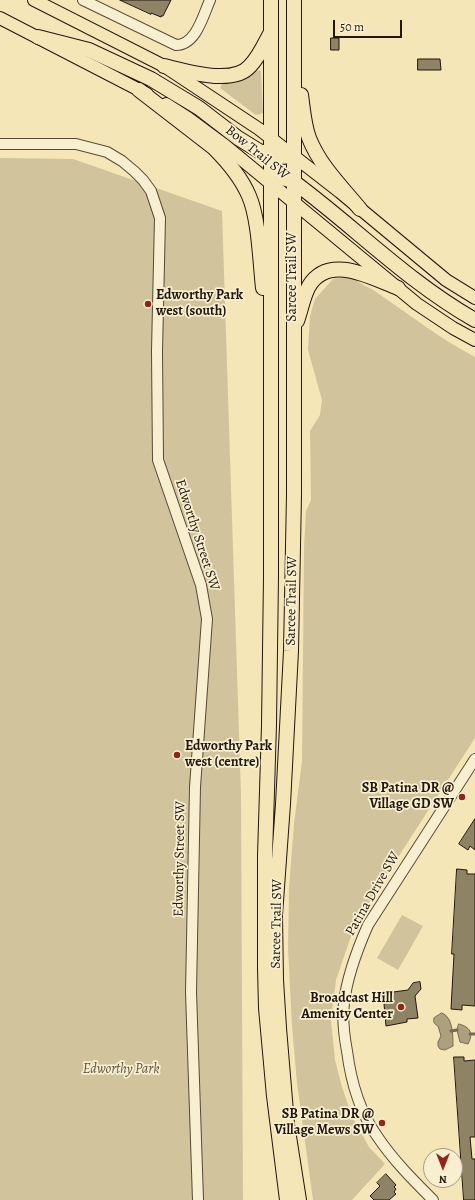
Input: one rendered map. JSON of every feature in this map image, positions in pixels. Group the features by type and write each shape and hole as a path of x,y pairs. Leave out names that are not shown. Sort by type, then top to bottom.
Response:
{"highway":[{"name":"Sarcee Trail SW","path":"271,0 271,591 270,725 265,856 265,968 268,1029 274,1096 287,1200"},
{"name":"Sarcee Trail SW","path":"294,0 294,494 291,651 283,804 275,916 276,980 287,1124 299,1200"},
{"path":"164,66 204,74 224,76 234,75 249,68 271,31"},
{"path":"38,37 89,50 151,79 199,108 238,138 259,151 271,156 294,156"},
{"path":"294,62 298,71 306,128 315,152 360,209"},
{"path":"139,90 219,153 235,171 249,195 255,220 264,292 271,327"},
{"path":"271,183 277,178 284,178 294,182 407,275 449,305 475,320"},
{"path":"293,331 306,293 318,277 325,273 334,270 350,270 359,272 398,288"}],"main road":[{"name":"Bow Trail SW","path":"34,0 164,66 259,129 360,209 446,280 475,298"},
{"name":"Bow Trail SW","path":"0,18 139,90 188,118 223,144 417,304 453,328 475,340"},
{"path":"446,280 475,289"}],"street":[{"path":"83,0 176,45 183,45 194,35 210,0"},
{"name":"Edworthy Street SW","path":"0,144 76,144 107,152 134,170 143,180 151,191 160,218 157,351 158,460 201,585 207,619 195,787 191,984 198,1200"},
{"name":"Patina Drive SW","path":"433,1200 392,1156 376,1136 364,1113 357,1097 348,1068 344,1034 344,1004 354,960 368,925 475,759"}],"green space":[{"path":"256,70 261,71 263,113 256,115 220,88 222,84 232,84 245,79"},
{"name":"Edworthy Park","path":"0,158 73,159 222,211 241,795 243,1200 0,1200"},
{"path":"350,276 438,335 475,357 475,738 373,896 350,939 336,980 331,1020 335,1060 342,1087 352,1116 369,1147 385,1164 352,1200 313,1200 297,1083 288,948 289,888 294,824 302,761 304,548 306,511 311,500 310,431 320,415 322,400 308,350 310,316 315,299 333,279"},
{"path":"402,915 423,926 398,970 377,958"}],"shaded area":[{"path":"442,1013 446,1015 450,1022 453,1037 453,1046 445,1050 440,1049 438,1046 441,1036 438,1026 434,1021 434,1018"},
{"path":"459,1024 466,1027 470,1031 471,1037 468,1044 460,1042 457,1030"}],"building":[{"path":"120,0 171,0 163,16 161,17"},
{"path":"331,38 339,38 339,50 331,50"},
{"path":"418,59 440,59 441,70 418,70"},
{"path":"475,819 475,850 470,846 468,850 459,844"},
{"path":"457,869 467,870 467,874 475,874 475,1006 462,1005 462,1010 451,1009 454,954 452,954"},
{"name":"Broadcast Hill Amenity Center","path":"420,982 421,989 415,996 418,1018 407,1019 407,1022 386,1026 384,1004 387,1003 386,993 408,990 413,983"},
{"path":"454,1057 464,1057 464,1061 475,1060 475,1137 470,1137 472,1159 475,1159 475,1200 464,1200 463,1148 460,1148"},
{"path":"386,1174 396,1185 394,1187 396,1189 394,1192 396,1194 389,1200 374,1200 370,1196 380,1186 377,1183"}],"waterway":[{"path":"451,1031 457,1030"},
{"path":"470,1034 475,1034"}],"place":[{"name":"Edworthy Park west (south)","path":"148,304"},
{"name":"Edworthy Park west (centre)","path":"177,755"},
{"name":"SB Patina DR @ Village GD SW","path":"462,797"},
{"name":"Broadcast Hill Amenity Center","path":"401,1007"},
{"name":"SB Patina DR @ Village Mews SW","path":"382,1123"}]}
